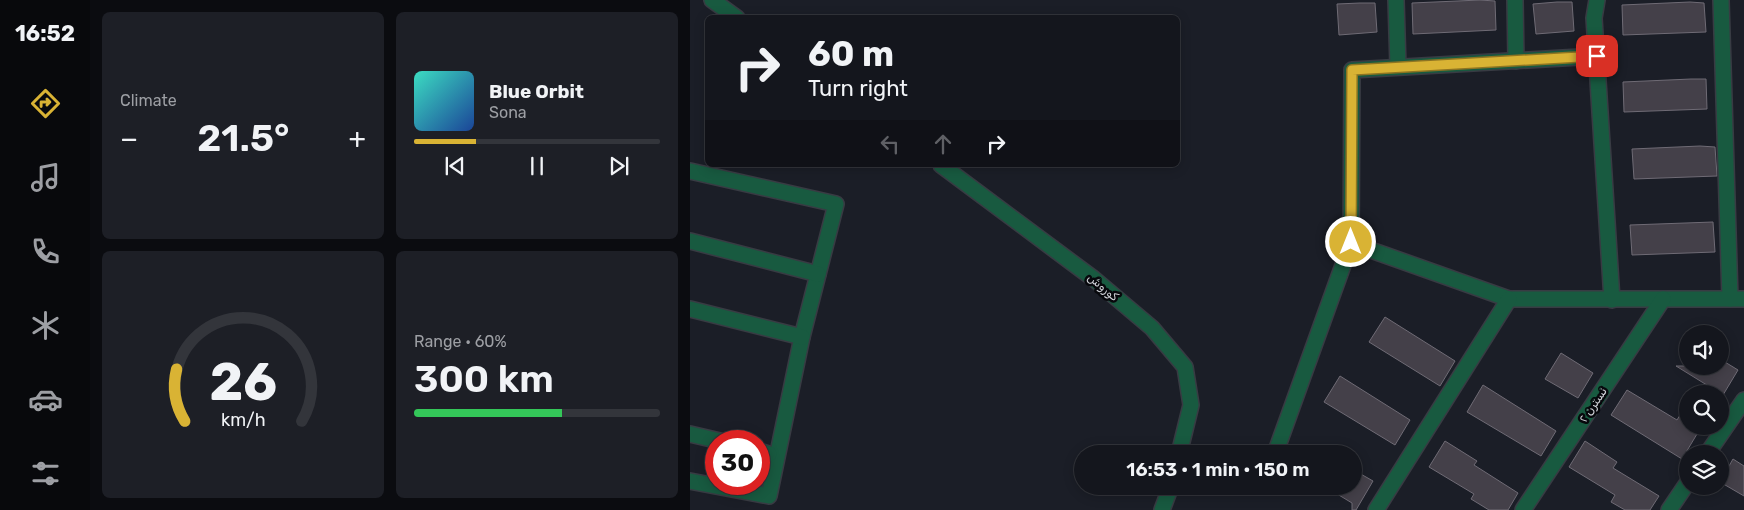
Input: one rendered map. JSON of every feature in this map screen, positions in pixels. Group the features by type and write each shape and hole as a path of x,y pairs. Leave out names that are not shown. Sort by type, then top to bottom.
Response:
{"street":[{"path":"712,0 733,15"},
{"path":"1396,0 1398,67"},
{"path":"1515,0 1516,61"},
{"path":"1597,0 1594,18 1612,300"},
{"path":"1351,242 1509,299 1737,299 1721,0"},
{"path":"1278,445 1351,242 1352,70 1597,56"},
{"name":"کوروش","path":"944,167 1094,279 1152,328 1185,367 1191,405 1181,445"},
{"path":"690,171 836,204 802,337 769,496 690,480"},
{"path":"690,241 818,274"},
{"path":"1376,510 1509,299"},
{"name":"نسترن ۲","path":"1523,510 1663,300"},
{"path":"690,310 802,337"},
{"path":"1713,445 1744,400"},
{"path":"690,434 705,438"},
{"path":"1162,510 1168,495"},
{"path":"1669,510 1679,495"}],"building":[{"path":"1495,1 1496,30 1413,34 1412,3"},
{"path":"1572,2 1574,31 1536,34 1533,4"},
{"path":"1375,3 1377,32 1339,35 1337,4"},
{"path":"1704,3 1706,32 1623,35 1622,5"},
{"path":"1706,79 1707,109 1624,112 1623,82"},
{"path":"1715,147 1717,176 1634,179 1632,149"},
{"path":"1713,222 1715,252 1632,255 1630,225"},
{"path":"1385,317 1455,361 1440,386 1369,342"},
{"path":"1561,353 1593,373 1578,398 1545,379"},
{"path":"1729,364 1738,370 1729,385 1707,385 1691,375 1729,375"},
{"path":"1340,376 1410,420 1395,445 1324,402"},
{"path":"1483,385 1556,431 1541,456 1467,412"},
{"path":"1627,390 1677,420 1679,417 1679,435 1696,435 1690,445 1679,445 1679,457 1611,415"},
{"path":"1445,441 1477,461 1474,465 1518,493 1508,510 1489,510 1471,499 1474,494 1429,467"},
{"path":"1585,441 1617,462 1613,468 1659,496 1650,510 1625,510 1611,502 1615,495 1569,467"},
{"path":"1733,459 1744,466 1744,496 1729,487 1729,466"},
{"path":"1362,475 1373,481 1356,510 1352,510 1352,503 1339,495 1362,495"}],"route":[{"path":"1351,242 1352,70 1597,56"}]}
